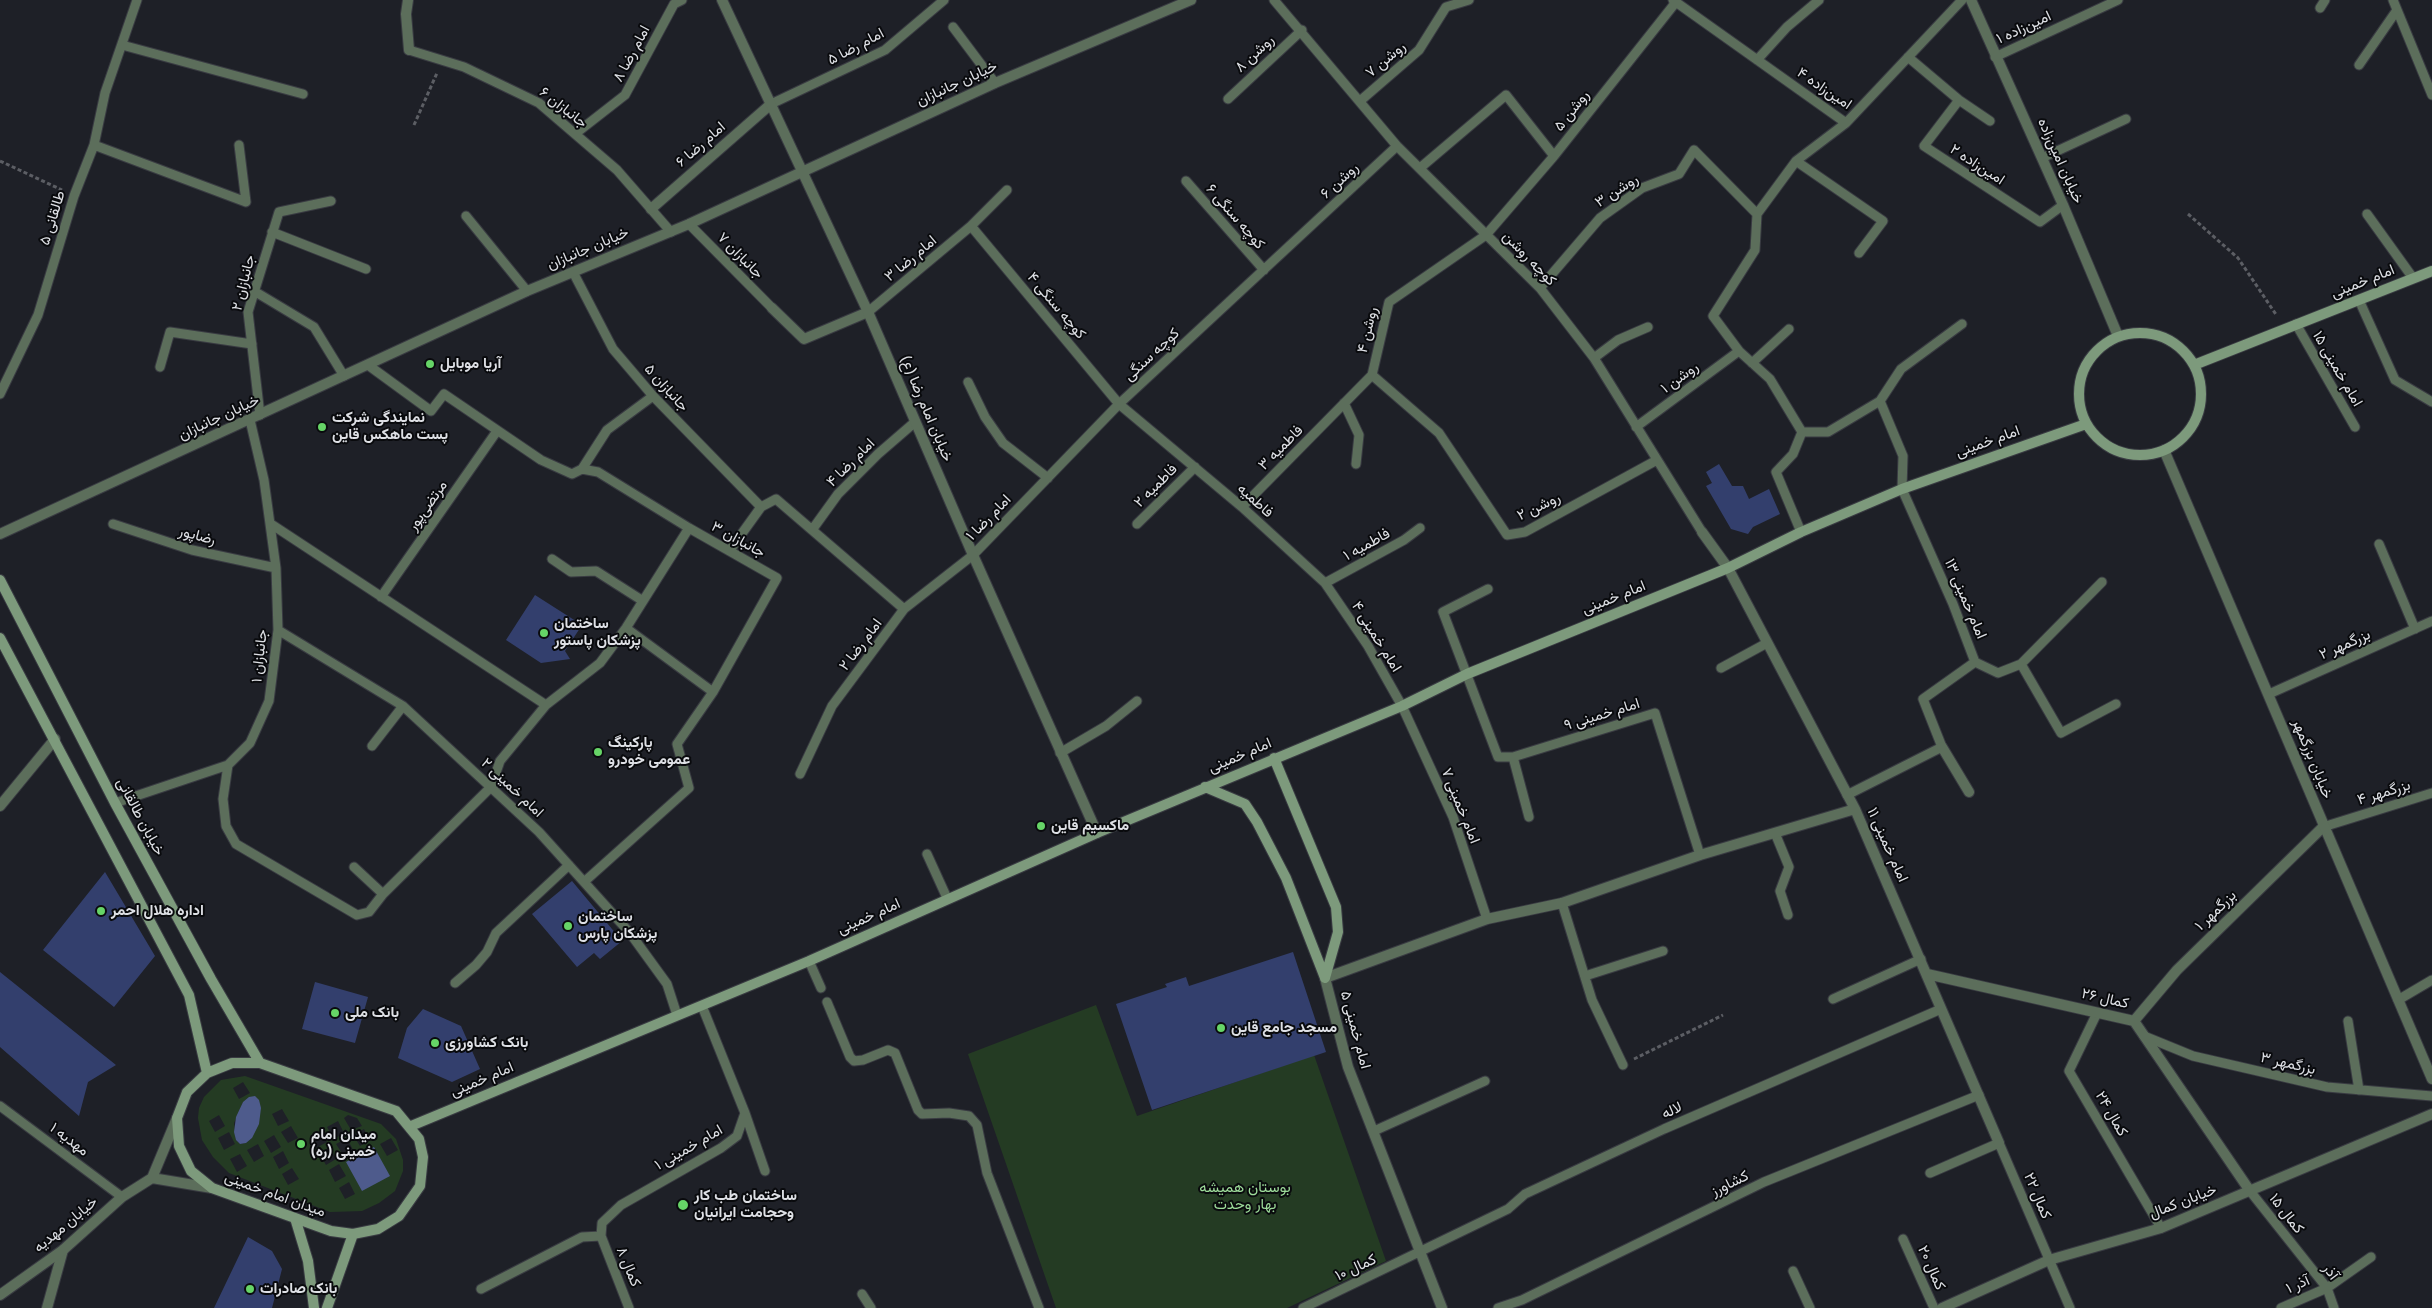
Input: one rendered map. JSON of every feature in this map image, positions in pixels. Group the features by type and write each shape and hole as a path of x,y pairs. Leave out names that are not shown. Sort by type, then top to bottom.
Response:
{"main road":[{"name":"امام خمینی","path":"2194,365 2432,271"},
{"path":"2136,333 2153,334 2170,340 2184,351 2194,365 2199,378 2200,407 2195,421 2187,433 2164,450 2136,455 2121,452 2096,438 2086,424 2080,407 2078,390 2082,372 2090,357 2103,345 2118,336 2136,333"},
{"name":"امام خمینی","path":"411,1126 809,961 947,898 1097,833 1402,706 1467,674 1728,568 1801,532 1902,489 2086,424"},
{"name":"خیابان طالقانی","path":"0,580 115,803 211,979 260,1063"},
{"path":"0,638 55,739 188,995 207,1073"},
{"name":"امام خمینی ۵","path":"1274,758 1336,906 1338,932 1325,978"},
{"path":"1205,787 1245,804 1257,822 1286,878 1325,978"},
{"name":"میدان امام خمینی","path":"232,1063 260,1063 381,1104 396,1111 411,1126 419,1139 423,1156 420,1186 400,1216 378,1229 354,1234 331,1231 212,1188 191,1170 178,1146 177,1118 187,1092 207,1073 232,1063"},
{"path":"295,1218 308,1261 314,1308"},
{"path":"327,1308 354,1234"}],"street":[{"path":"408,0 406,14 409,50"},
{"name":"خیابان امام رضا (ع)","path":"722,0 868,312 1060,753 1097,833"},
{"name":"خیابان جانبازان","path":"0,534 527,291 671,232 995,83 1191,0"},
{"name":"خیابان امین‌زاده","path":"1971,0 2063,205 2118,336"},
{"name":"امام رضا ۶","path":"651,209 771,104"},
{"path":"772,308 804,339 868,312"},
{"name":"خیابان بزرگمهر","path":"2164,450 2432,1079"},
{"name":"امام خمینی ۱۱","path":"1702,532 1728,568 1855,810 2000,1143"},
{"path":"0,806 55,739"},
{"path":"1942,747 1969,792"},
{"path":"1325,978 1487,919 1562,903 1700,855 1855,810"},
{"name":"بزرگمهر ۱","path":"2134,1021 2177,970 2323,827"},
{"name":"کمال ۲۶","path":"1927,974 2134,1021 2250,1191"},
{"name":"امام خمینی ۵","path":"1325,978 1348,1067 1442,1308"},
{"name":"خیابان کمال","path":"1942,1308 2049,1260 2161,1228 2432,1114"},
{"path":"177,1118 152,1178 212,1188"},
{"name":"خیابان مهدیه","path":"0,1296 63,1250 122,1196 152,1178"},
{"path":"47,1308 63,1250"}],"lane":[{"name":"طالقانی ۵","path":"0,394 38,315 74,196 94,145 105,92 137,0"},
{"name":"امام رضا ۸","path":"575,134 626,95 674,4 682,0"},
{"name":"امام رضا ۵","path":"771,104 885,50 944,0"},
{"name":"کوچه روشن","path":"1274,0 1302,30 1397,146 1540,288 1594,358 1702,532"},
{"name":"روشن ۷","path":"1360,101 1419,50 1446,8 1469,0"},
{"path":"1757,60 1787,27 1819,0"},
{"name":"امین‌زاده ۴","path":"1675,1 1846,123 1962,0"},
{"name":"امین‌زاده ۱","path":"1995,57 2118,0"},
{"path":"2393,0 2432,94"},
{"name":"روشن ۵","path":"1486,235 1554,156 1675,1"},
{"path":"2359,64 2397,10"},
{"path":"953,27 995,83"},
{"name":"روشن ۸","path":"1228,99 1302,30"},
{"path":"122,45 303,94"},
{"name":"جانبازان ۶","path":"409,50 464,67 539,104 617,170 671,232"},
{"path":"1908,57 1959,100 1990,121"},
{"path":"1420,168 1506,95 1554,156"},
{"name":"امین‌زاده ۲","path":"1959,100 1924,146 2040,222 2063,205"},
{"path":"2042,158 2126,119"},
{"path":"1802,432 1770,379 1739,351 1713,316 1756,250 1757,214 1796,161 1846,123"},
{"path":"94,145 246,202 239,145"},
{"name":"روشن ۶","path":"1301,236 1397,146"},
{"name":"روشن ۳","path":"1540,288 1600,218 1642,188 1679,174 1694,150 1757,214"},
{"path":"1796,161 1883,221 1859,253"},
{"name":"کوچه سنگی ۶","path":"1186,181 1264,270"},
{"name":"امام رضا ۳","path":"868,312 971,226 1006,190"},
{"name":"جانبازان ۲","path":"260,415 248,312 272,232 279,212 331,201"},
{"path":"2367,214 2413,278"},
{"path":"466,216 527,291"},
{"name":"جانبازان ۷","path":"689,224 772,308"},
{"name":"کوچه سنگی ۴","path":"971,226 1119,404 1164,442"},
{"path":"272,232 366,269"},
{"name":"روشن ۴","path":"1318,429 1372,375 1389,302 1486,235"},
{"name":"کوچه سنگی","path":"1026,500 1119,404 1301,236"},
{"name":"جانبازان ۵","path":"573,272 613,349 653,396 761,507"},
{"path":"254,291 314,327 344,376"},
{"path":"2359,300 2395,380 2432,402"},
{"path":"1802,432 1828,432 1880,401 1901,369 1962,324"},
{"name":"امام خمینی ۱۵","path":"2296,324 2354,427"},
{"path":"1594,358 1618,340 1648,327"},
{"path":"1752,363 1789,328"},
{"path":"160,367 170,332 252,344"},
{"name":"روشن ۱","path":"1636,427 1739,351"},
{"name":"جانبازان ۳","path":"368,365 431,411 444,394 541,460 572,474 582,469 598,472 689,528 777,578 712,692 677,744 689,788 584,882"},
{"name":"روشن ۲","path":"1372,375 1439,433 1507,535 1524,532 1657,460"},
{"path":"968,382 985,417 1003,443 1048,478"},
{"path":"582,469 607,430 653,396"},
{"path":"1880,401 1903,456 1902,489"},
{"path":"1344,403 1359,435 1356,464"},
{"name":"جانبازان ۱","path":"115,803 228,765 250,743 269,700 278,630 276,568 264,480 250,420"},
{"name":"امام رضا ۴","path":"812,530 838,494 878,454 916,422"},
{"name":"فاطمیه ۳","path":"1242,507 1318,429"},
{"name":"مرتضی‌پور","path":"381,597 497,431"},
{"path":"1801,532 1776,472 1792,454 1802,432"},
{"name":"فاطمیه","path":"1164,442 1242,507 1325,583"},
{"name":"فاطمیه ۲","path":"1137,524 1195,467"},
{"name":"امام خمینی ۱۳","path":"1902,489 1953,604 1976,662 1923,699 1942,747"},
{"path":"730,550 761,507 776,499 904,609"},
{"name":"امام رضا ۱","path":"973,555 1026,500"},
{"name":"رضاپور","path":"113,524 192,550 276,568"},
{"path":"271,524 546,705"},
{"path":"228,765 223,799 226,826 236,844 357,915 369,912 383,894 491,787 500,761 546,705 600,663 626,628 689,528"},
{"name":"فاطمیه ۱","path":"1325,583 1404,540 1420,528"},
{"path":"2378,544 2415,629"},
{"name":"امام رضا ۲","path":"800,774 832,706 904,609 973,555"},
{"path":"552,559 571,572 596,571 643,601"},
{"path":"1976,662 1998,673 2021,664 2102,582"},
{"name":"امام خمینی ۴","path":"1325,583 1368,646 1402,706"},
{"path":"1488,589 1443,612 1498,757 1512,757 1529,817"},
{"name":"بزرگمهر ۲","path":"2269,694 2432,621"},
{"path":"626,628 712,692"},
{"name":"امام خمینی ۲","path":"278,630 403,706 539,832 630,933 667,984 677,1015"},
{"path":"1722,668 1767,643"},
{"path":"2021,664 2061,733 2116,704"},
{"path":"1060,753 1106,726 1137,701"},
{"path":"372,746 403,706"},
{"name":"امام خمینی ۷","path":"1402,706 1453,817 1487,919"},
{"name":"امام خمینی ۹","path":"1512,757 1655,713 1700,855"},
{"path":"1847,795 1942,747"},
{"name":"بزرگمهر ۴","path":"2323,827 2428,794"},
{"path":"1775,833 1789,866 1780,891 1788,915"},
{"path":"927,854 947,898"},
{"path":"455,983 476,965 487,952 496,933 569,865"},
{"path":"354,867 383,894"},
{"path":"1562,903 1592,1000 1623,1065"},
{"path":"1585,976 1663,951"},
{"path":"1833,999 1921,959"},
{"path":"809,961 821,988"},
{"path":"2398,1000 2432,980"},
{"path":"827,1002 850,1058 863,1060 888,1050 896,1053 918,1110 922,1114 949,1113 968,1116 977,1126 987,1173 1039,1308"},
{"path":"702,1006 765,1170"},
{"name":"لاله","path":"1421,1252 1508,1209 1525,1194 1655,1133 1941,1009"},
{"name":"کمال ۲۴","path":"2097,1013 2069,1071 2161,1228"},
{"path":"2348,1021 2359,1090"},
{"name":"بزرگمهر ۳","path":"2144,1036 2193,1056 2326,1087 2432,1096"},
{"path":"1374,1131 1486,1081"},
{"name":"کشاورز","path":"1498,1308 1524,1304 1764,1182 1979,1095"},
{"name":"مهدیه ۱","path":"0,1106 122,1196"},
{"name":"امام خمینی ۱","path":"601,1236 602,1223 621,1205 737,1136 744,1113"},
{"path":"1930,1173 2000,1143"},
{"name":"کمال ۲۲","path":"2000,1143 2070,1308"},
{"name":"کمال ۱۵","path":"2250,1191 2300,1254"},
{"path":"481,1289 582,1238 601,1236"},
{"name":"کمال ۸","path":"601,1236 629,1308"},
{"name":"کمال ۲۰","path":"1903,1239 1934,1308"},
{"name":"کمال ۱۰","path":"1303,1308 1421,1252"},
{"name":"آذر","path":"2300,1254 2326,1288 2334,1308"},
{"name":"آذر ۱","path":"2281,1308 2326,1288 2370,1257"},
{"path":"1793,1271 1810,1308"},
{"path":"862,1294 871,1308"}],"path":[{"path":"414,125 442,60"},
{"path":"0,161 74,196"},
{"path":"2188,214 2238,258 2285,329"},
{"path":"1623,1065 1723,1015"}],"green space":[{"name":"بوستان همیشه بهار وحدت","path":"1096,1005 1137,1116 1314,1055 1386,1261 1287,1308 1056,1308 968,1054"},
{"name":"میدان امام خمینی (ره)","path":"245,1076 381,1124 396,1139 403,1160 403,1171 395,1191 379,1203 362,1211 330,1212 229,1173 213,1157 202,1140 198,1118 199,1108 204,1097 221,1080","holes":["243,1082 250,1093 239,1099 233,1088","243,1102 252,1138 246,1143 240,1144 236,1140 234,1123","282,1109 289,1121 278,1126 272,1114","219,1115 225,1126 215,1132 209,1121","348,1115 357,1118 362,1126 351,1130 344,1118","338,1121 344,1133 334,1139 327,1127","291,1126 298,1138 288,1143 281,1132","364,1129 370,1140 360,1146 353,1135","321,1131 327,1142 316,1148 310,1137","229,1132 235,1144 224,1150 218,1138","274,1135 281,1147 271,1153 264,1141","347,1138 353,1150 343,1155 336,1144","391,1138 398,1150 387,1156 380,1144","258,1144 264,1156 254,1162 247,1150","330,1147 336,1159 326,1165 319,1153","283,1151 289,1163 279,1169 273,1157","240,1154 247,1166 237,1172 230,1159","339,1164 346,1176 335,1182 329,1170","292,1168 299,1179 288,1185 282,1174","349,1182 355,1194 345,1199 339,1188"]}],"water":[{"path":"255,1096 259,1100 261,1108 259,1124 252,1138 246,1143 240,1144 236,1140 234,1132 236,1117 243,1102 249,1097"},
{"path":"374,1147 390,1176 362,1191 346,1162"}],"building":[{"path":"1719,464 1732,486 1743,486 1749,499 1769,489 1780,514 1753,527 1748,534 1731,529 1706,486 1712,483 1706,472"},
{"name":"ساختمان پزشکان پاستور","path":"535,595 582,625 565,651 570,659 541,663 506,640"},
{"name":"اداره هلال احمر","path":"105,872 155,956 114,1007 43,950"},
{"name":"ساختمان پزشکان پارس","path":"572,881 622,941 600,959 594,953 577,967 532,914"},
{"name":"مسجد جامع قاین","path":"1293,952 1326,1052 1152,1110 1116,1004 1167,987 1165,984 1186,977 1189,986"},
{"path":"0,972 116,1065 88,1082 79,1116 0,1047"},
{"name":"بانک ملی","path":"315,982 368,997 355,1043 302,1029"},
{"name":"بانک کشاورزی","path":"423,1009 461,1026 480,1069 452,1082 398,1058 407,1028"},
{"name":"بانک صادرات","path":"248,1237 272,1251 282,1269 272,1308 214,1308"}],"place":[{"name":"آریا موبایل","path":"430,364"},
{"name":"نمایندگی شرکت پست ماهکس قاین","path":"322,427"},
{"name":"ساختمان پزشکان پاستور","path":"544,633"},
{"name":"پارکینگ عمومی خودرو","path":"598,752"},
{"name":"ماکسیم قاین","path":"1041,826"},
{"name":"اداره هلال احمر","path":"101,911"},
{"name":"ساختمان پزشکان پارس","path":"568,926"},
{"name":"بانک ملی","path":"335,1013"},
{"name":"مسجد جامع قاین","path":"1221,1028"},
{"name":"بانک کشاورزی","path":"435,1043"},
{"name":"میدان امام خمینی (ره)","path":"301,1144"},
{"name":"ساختمان طب کار و‌حجامت ایرانیان","path":"683,1205"},
{"name":"بانک صادرات","path":"250,1289"}]}
